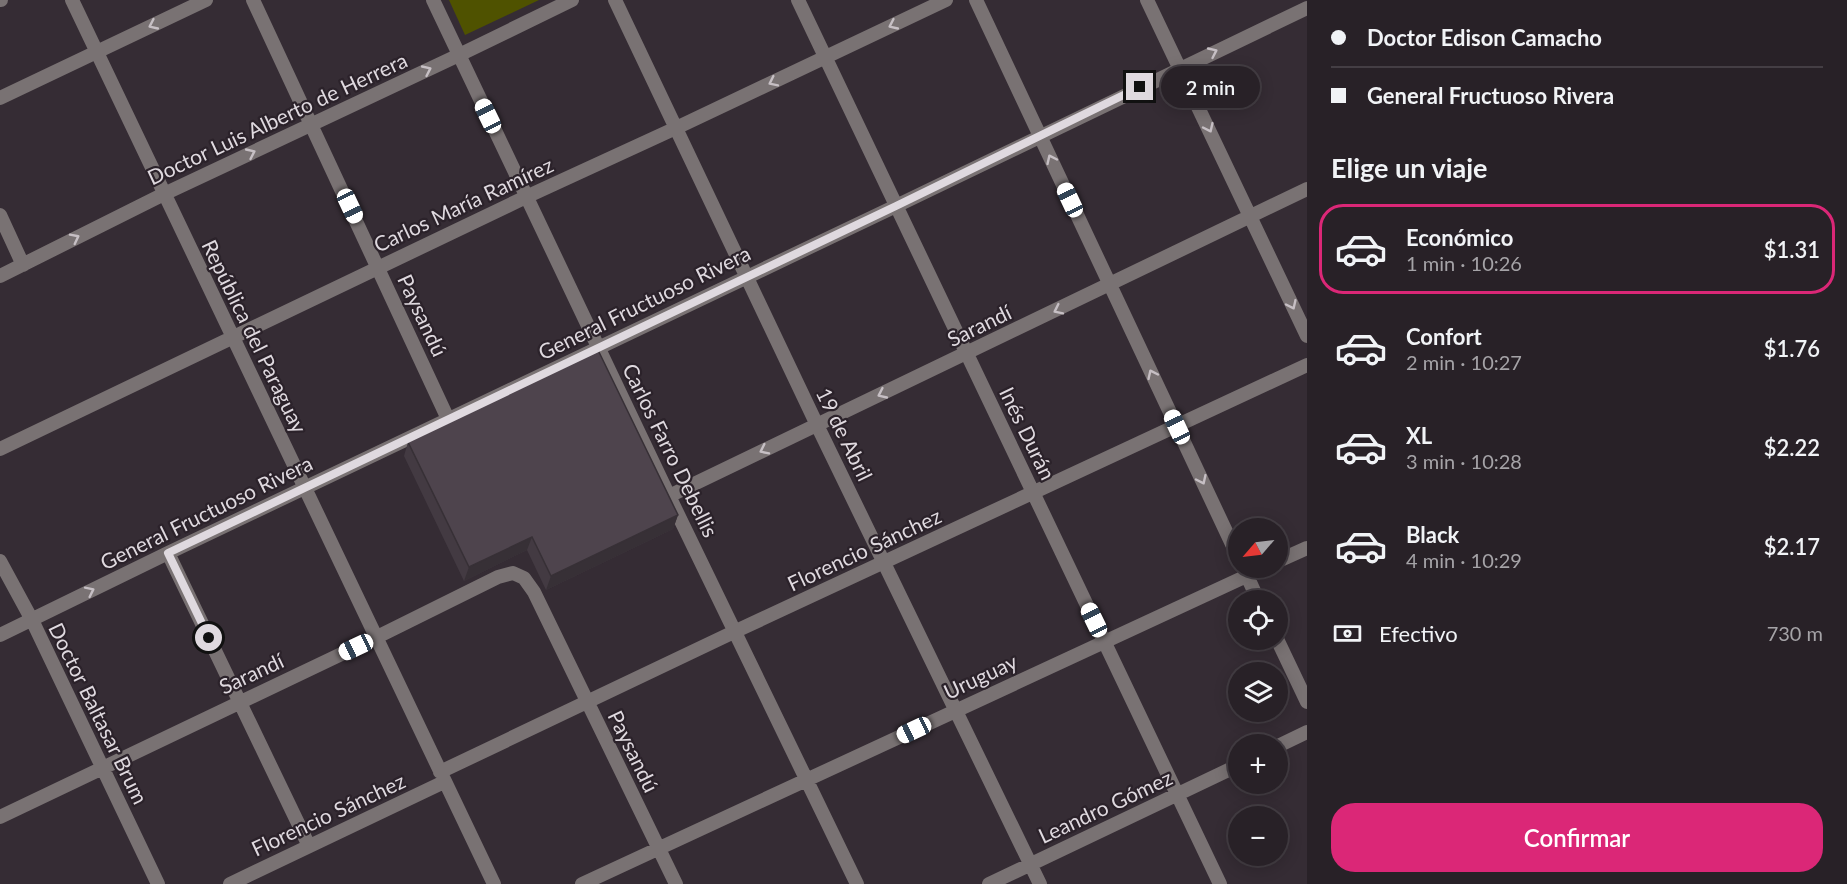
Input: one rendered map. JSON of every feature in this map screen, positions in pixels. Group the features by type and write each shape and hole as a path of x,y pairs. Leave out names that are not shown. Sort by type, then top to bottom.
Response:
{"street":[{"name":"República del Paraguay","path":"72,0 494,884"},
{"path":"0,98 206,0"},
{"name":"Paysandú","path":"253,0 448,419"},
{"name":"Carlos Farro Debellis","path":"433,0 857,884"},
{"name":"Doctor Luis Alberto de Herrera","path":"0,276 164,194 459,56 572,0"},
{"name":"19 de Abril","path":"615,0 817,425 1040,884"},
{"name":"Inés Durán","path":"798,0 1220,884"},
{"name":"Carlos María Ramírez","path":"0,449 526,196 676,128 946,0"},
{"path":"976,0 1228,536"},
{"path":"1147,0 1307,336"},
{"name":"General Fructuoso Rivera","path":"0,635 1307,8"},
{"name":"Sarandí","path":"669,496 1307,189"},
{"path":"0,215 23,265"},
{"name":"Florencio Sánchez","path":"230,884 309,846 587,702 1307,365"},
{"path":"1288,557 1307,548"},
{"path":"168,553 309,846"},
{"name":"Doctor Baltasar Brum","path":"0,561 32,620 158,884"},
{"name":"Sarandí","path":"0,817 498,577 508,573 520,575"},
{"name":"Paysandú","path":"520,575 534,592 676,884"},
{"name":"Uruguay","path":"582,884 1104,641 1233,578"},
{"path":"1282,650 1307,702"},
{"path":"1288,741 1307,732"},
{"name":"Leandro Gómez","path":"989,884 1228,770"}],"shaded area":[{"path":"449,0 539,0 465,35"}],"building":[{"path":"598,350 678,515 551,576 532,537 469,567 408,442"}],"route":[{"path":"209,638 168,553 896,206 1140,87"}]}
